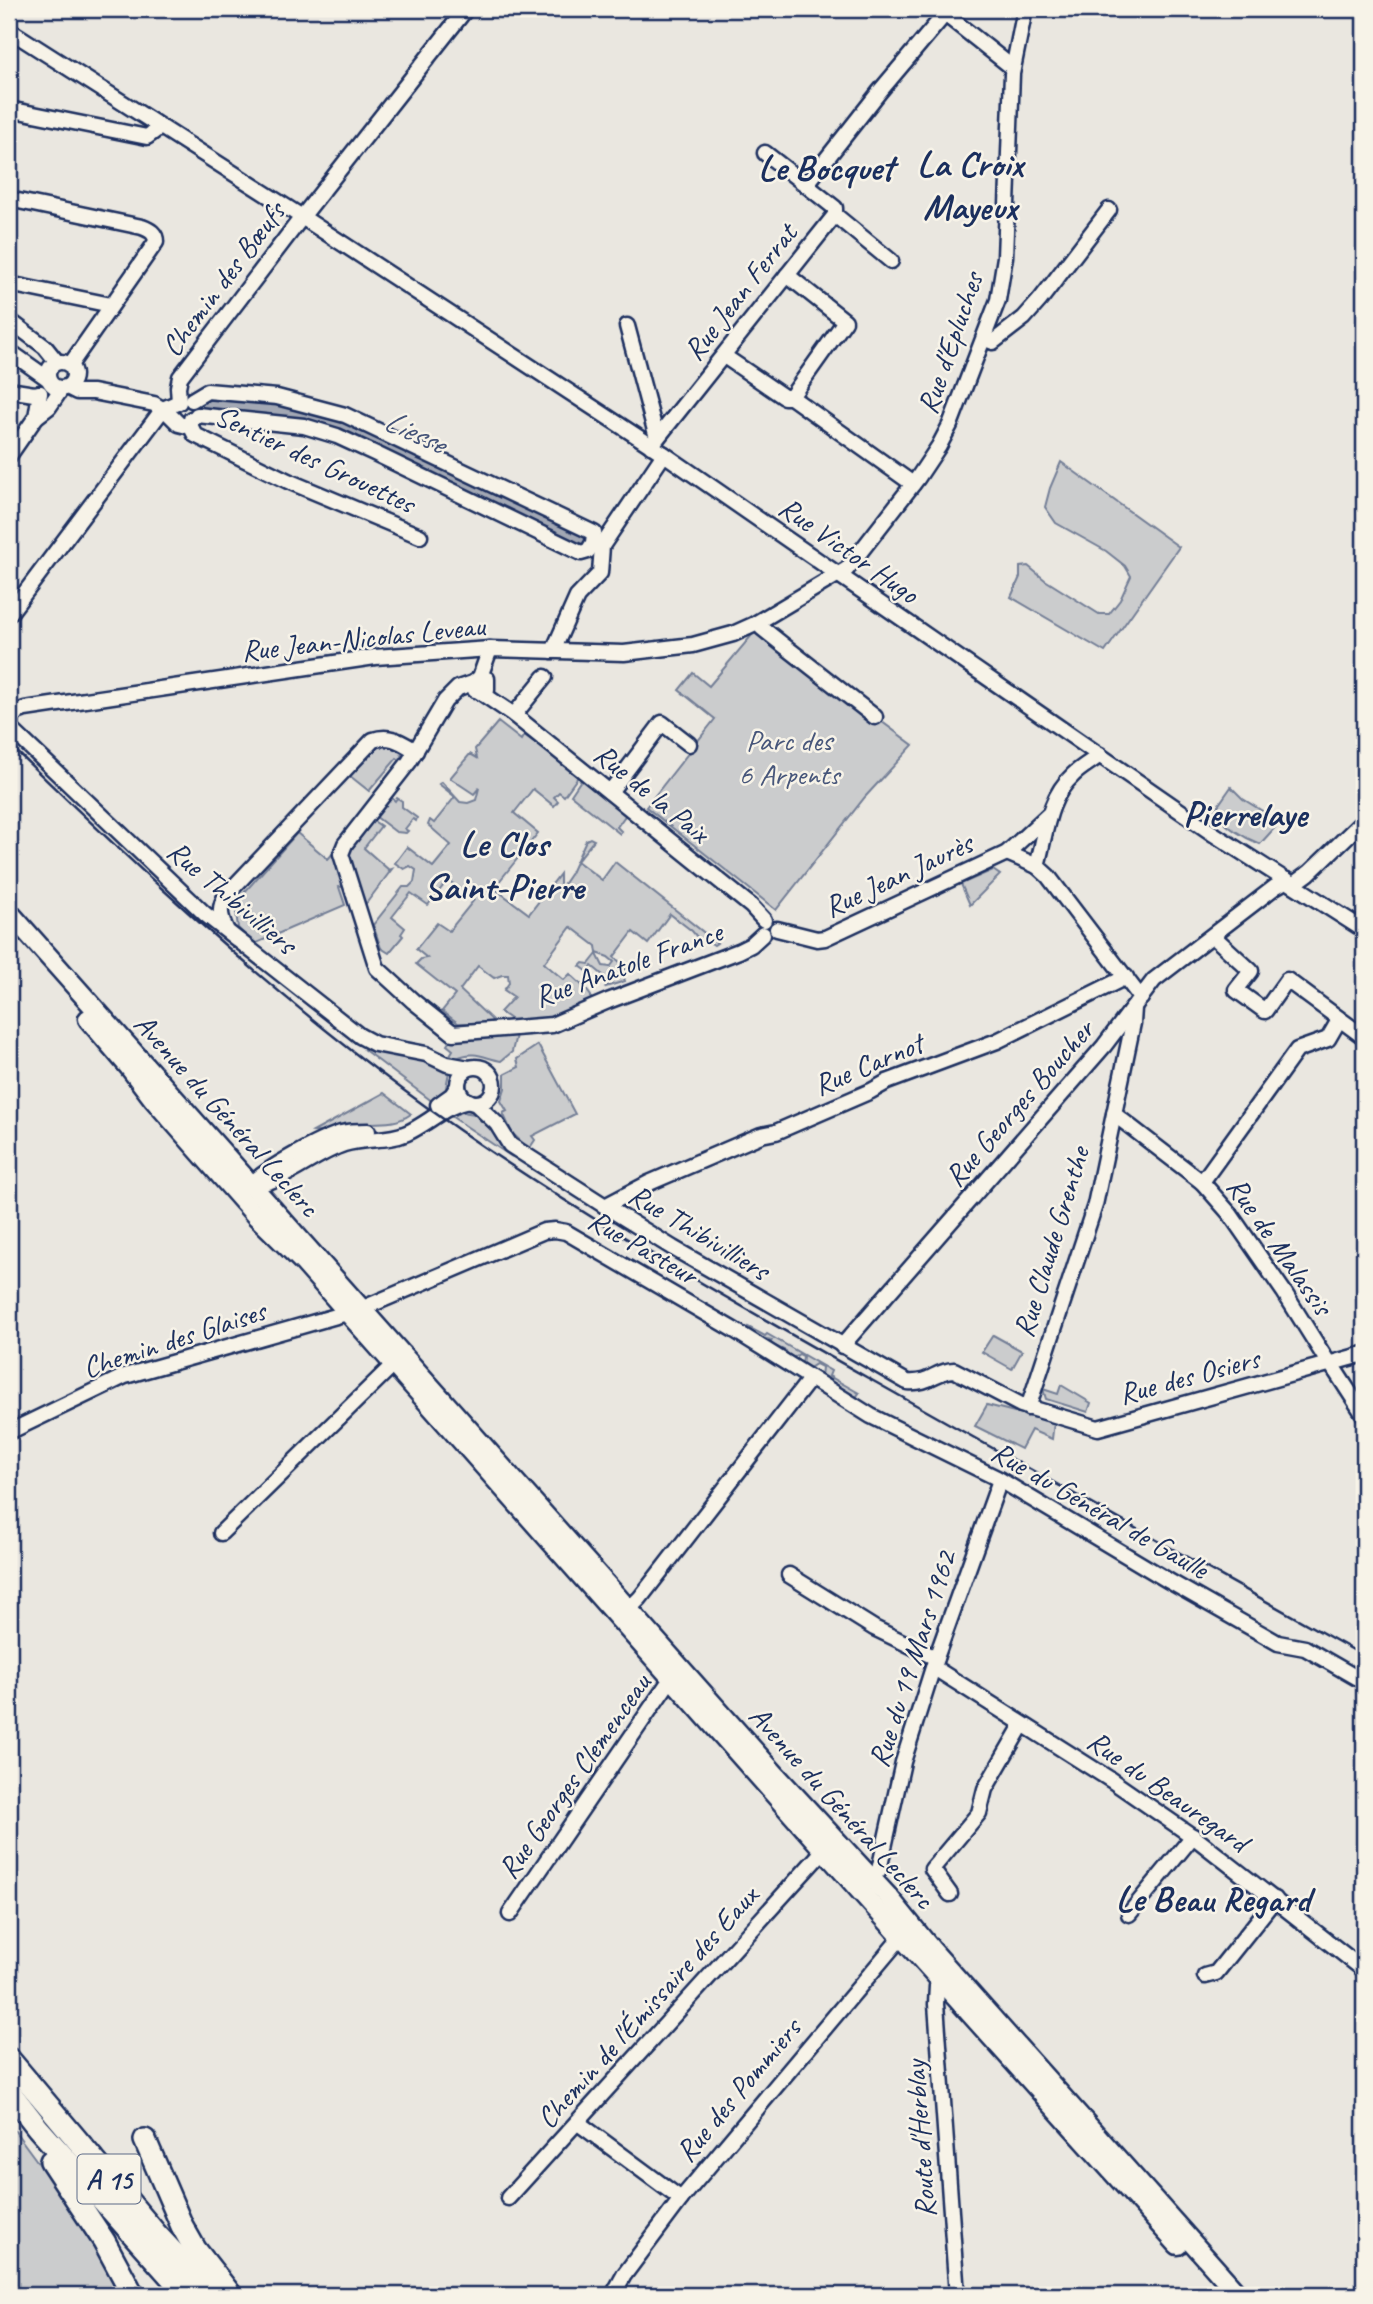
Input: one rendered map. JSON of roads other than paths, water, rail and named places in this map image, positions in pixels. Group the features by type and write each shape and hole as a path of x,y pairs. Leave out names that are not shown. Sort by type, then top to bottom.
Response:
{"highway":[{"name":"A 15","path":"9,2059 157,2235 213,2295"},
{"name":"A 15","path":"9,2091 38,2128 187,2295"},
{"path":"38,2128 37,2142 97,2230 132,2295"},
{"path":"145,2140 182,2226 195,2249 232,2295"}],"main road":[{"name":"Avenue du Général Leclerc","path":"9,912 147,1091 251,1185 354,1311"},
{"name":"Avenue du Général Leclerc","path":"9,930 82,1004 192,1131 250,1209 402,1362 947,1977 1223,2295"},
{"path":"250,1209 251,1185"},
{"name":"Avenue du Général Leclerc","path":"678,1675 824,1850 871,1891"},
{"name":"Avenue du Général Leclerc","path":"947,1977 1239,2295"}],"street":[{"name":"Chemin des Bœufs","path":"9,614 163,409 186,401 178,387 180,377 466,9"},
{"name":"Rue d'Epluches","path":"838,575 847,569 939,446 985,339 998,300 1005,257 1013,68 1024,9"},
{"name":"Rue Jean Ferrat","path":"554,651 577,597 600,573 601,546 657,446 835,215 835,208 806,185 880,91 945,15 1013,68"},
{"name":"Rue Victor Hugo","path":"9,30 657,446 838,575 1100,755 1252,859 1364,930"},
{"path":"9,109 147,136 159,128"},
{"path":"765,153 806,185"},
{"path":"9,199 142,227 153,233 156,243 67,366"},
{"path":"985,339 993,342 1024,318 1110,210"},
{"path":"835,215 891,261"},
{"path":"788,275 845,321 791,397"},
{"path":"9,284 111,305"},
{"path":"9,320 45,347 93,392"},
{"path":"627,326 657,446"},
{"path":"9,351 53,386"},
{"path":"724,356 784,397 791,397 913,484"},
{"path":"37,417 49,407 53,386 50,367 67,366"},
{"path":"9,456 37,417 53,386 74,378 67,366"},
{"name":"Sentier des Grouettes","path":"9,390 34,394 53,386 154,404 179,424 194,421 195,435 288,481 420,536"},
{"path":"207,391 277,397 345,415 594,533 593,542 588,551 581,552 320,430 304,426 194,421 186,401 207,391"},
{"path":"132,400 142,414 145,432"},
{"name":"Rue Jean-Nicolas Leveau","path":"9,721 17,712 25,709 375,657 554,651 624,653 693,645 733,634 759,622 838,575"},
{"path":"759,622 762,628 875,717"},
{"path":"481,684 482,667 489,655"},
{"path":"510,713 545,677"},
{"name":"Rue de la Paix","path":"481,684 510,713 751,906 768,927"},
{"name":"Rue Anatole France","path":"481,684 462,686 450,695 434,717 416,751 345,844 341,854 377,968 413,1001 453,1033 552,1025 619,996 739,951 751,945 768,927"},
{"path":"610,792 662,723 689,744"},
{"name":"Rue Thibivilliers","path":"9,727 205,914 223,922 360,1036 375,1044 426,1054 447,1064 469,1068"},
{"path":"223,922 221,902 226,894 373,740 383,737 394,739 416,751"},
{"path":"1100,755 1073,775 1060,790 1048,815 1037,866 1126,977 1137,1003"},
{"path":"1007,853 1048,815"},
{"name":"Rue Georges Boucher","path":"842,1346 1104,1046 1154,980 1248,908 1309,873 1364,820"},
{"name":"Rue Jean Jaurès","path":"768,927 817,939 825,938 1007,853 1037,866"},
{"name":"Rue Georges Boucher","path":"1248,908 1262,886 1259,869 1252,859"},
{"path":"1213,936 1251,971 1236,990 1265,1011 1287,980 1364,1037"},
{"name":"Rue Carnot","path":"605,1206 761,1135 788,1127 887,1082 997,1041 1126,977"},
{"name":"Rue Claude Grenthe","path":"1028,1408 1096,1205 1137,1003"},
{"path":"1202,1182 1297,1050 1310,1043 1328,1039 1339,1020"},
{"path":"447,1064 462,1096 472,1102"},
{"path":"251,1185 267,1171 326,1140 348,1132 403,1126 447,1099 469,1068 480,1068 489,1073 494,1082 493,1091 502,1132"},
{"path":"251,1185 266,1184 343,1144 404,1135 449,1107 486,1099 493,1091"},
{"name":"Rue Thibivilliers","path":"472,1102 485,1111 510,1145 605,1206 907,1382 923,1382 948,1370 954,1370 1028,1408"},
{"name":"Rue de Malassis","path":"1114,1114 1202,1182 1230,1214 1364,1415"},
{"name":"Rue Pasteur","path":"354,1311 544,1231 555,1230 566,1232 698,1309 810,1379"},
{"name":"Chemin des Glaises","path":"9,1432 125,1376 354,1311"},
{"name":"Rue des Osiers","path":"1028,1408 1098,1428 1364,1353"},
{"path":"221,1532 402,1362"},
{"path":"621,1610 810,1379"},
{"name":"Rue du Général de Gaulle","path":"810,1379 871,1416 1000,1480 1278,1643 1305,1648 1364,1682"},
{"name":"Rue du 19 Mars 1962","path":"871,1891 879,1870 903,1762 934,1662 1000,1480"},
{"name":"Rue du Beauregard","path":"789,1575 934,1662 1022,1725 1111,1780 1193,1836 1364,1970"},
{"name":"Rue Georges Clemenceau","path":"510,1914 666,1686 678,1675"},
{"path":"950,1894 932,1869 979,1813 985,1789 1022,1725"},
{"path":"1129,1914 1193,1836"},
{"name":"Chemin de l'Émissaire des Eaux","path":"508,2198 824,1850"},
{"path":"1205,1976 1216,1973 1275,1899"},
{"name":"Rue des Pommiers","path":"613,2295 624,2275 681,2199 906,1931"},
{"name":"Route d'Herblay","path":"947,1977 937,1986 936,2004 957,2295"},
{"path":"577,2122 681,2199"}],"waterway":[{"name":"Liesse","path":"212,406 281,413 340,428 583,542"}],"railway":[{"path":"9,744 105,836 251,968 353,1052 461,1132 632,1242 750,1311 1364,1656"}],"district":[{"name":"Le Bocquet","path":"826,167"},
{"name":"La Croix Mayeux","path":"970,184"},
{"name":"Pierrelaye","path":"1245,813"},
{"name":"Le Clos Saint-Pierre","path":"504,864"},
{"name":"Le Beau Regard","path":"1213,1898"}],"park label":[{"name":"Parc des 6 Arpents","path":"789,757"}]}
